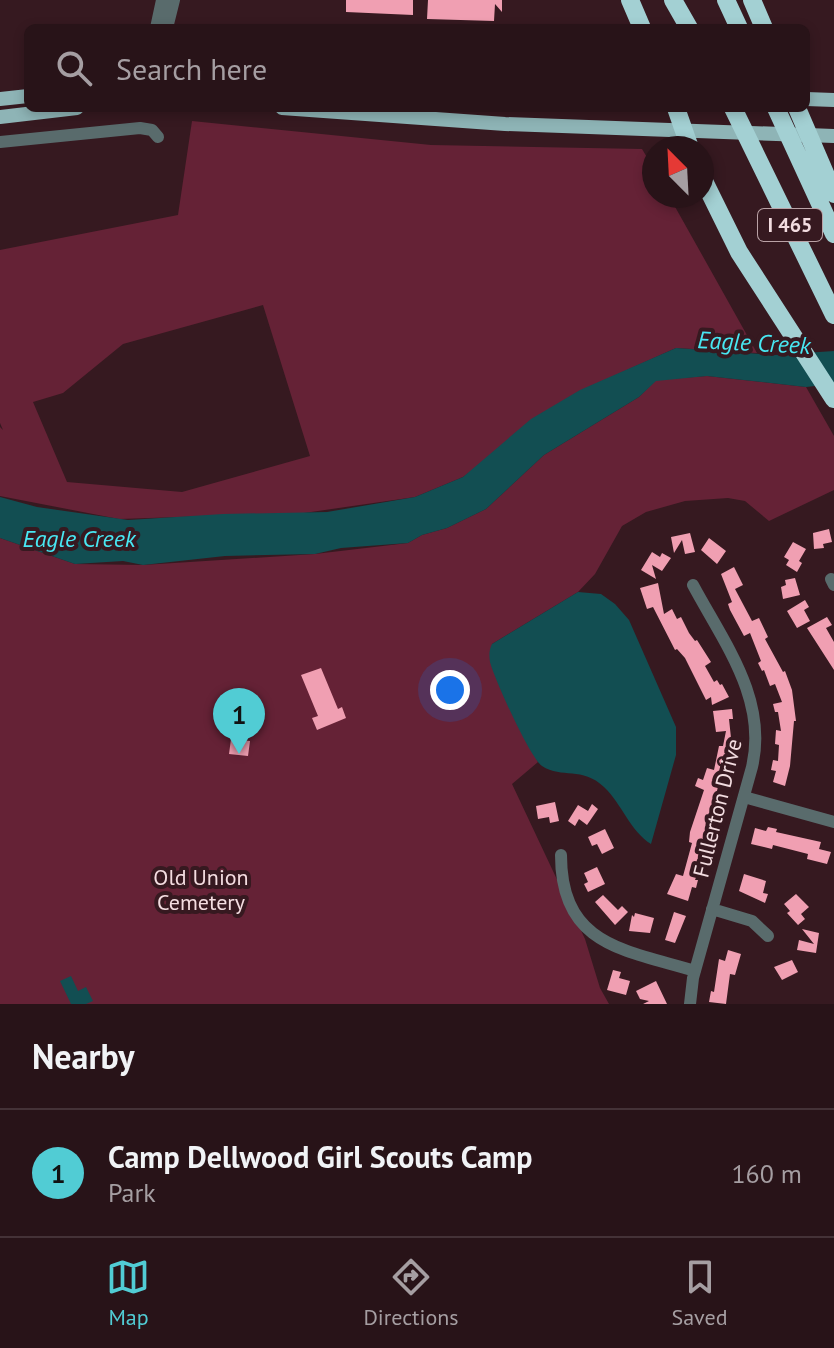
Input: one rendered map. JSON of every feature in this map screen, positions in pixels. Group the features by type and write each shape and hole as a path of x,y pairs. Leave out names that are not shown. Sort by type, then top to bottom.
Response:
{"highway":[{"path":"630,0 640,24"},
{"path":"673,0 687,24"},
{"path":"688,0 697,24"},
{"path":"726,0 737,24"},
{"path":"752,0 762,24"},
{"path":"677,112 686,136"},
{"name":"I 465","path":"735,112 830,308"},
{"name":"I 465","path":"778,112 834,234"},
{"path":"799,112 834,194"},
{"path":"714,201 739,252 834,399"}],"main road":[{"path":"0,99 24,96"},
{"path":"810,99 834,100"},
{"path":"0,117 43,112"},
{"path":"336,112 649,136"},
{"path":"714,138 834,136"}],"street":[{"path":"157,24 162,0"},
{"path":"168,24 174,0"},
{"path":"0,142 140,128 152,130 158,137"},
{"name":"Fullerton Drive","path":"690,1004 695,971 756,751 753,705 741,674 693,585"},
{"path":"744,797 834,822"},
{"path":"561,855 561,879 578,918 595,937 609,946 695,971"},
{"path":"712,909 752,921 768,936"}],"green space":[{"path":"192,121 431,145 642,149 642,208 676,208 757,353 676,348 580,391 463,477 415,497 304,513 119,519 0,496 0,427 3,430 0,423 0,250 178,215","holes":["263,305 310,456 182,492 67,482 33,402 63,393 123,344"]},
{"name":"Old Union Cemetery","path":"707,376 806,387 834,436 834,490 769,521 745,501 728,498 685,501 646,512 622,526 595,574 578,592 492,644 491,663 504,696 538,762 512,784 585,939 600,988 609,1004 0,1004 0,538 75,564 143,565 315,554 408,543 486,509 544,455 639,397 656,380"}],"water":[{"name":"Eagle Creek","path":"676,348 775,355 834,351 834,384 806,387 707,376 656,381 639,397 544,455 486,509 408,543 341,548 315,554 225,556 143,565 123,561 75,564 0,538 0,497 37,507 128,520 327,512 415,497 463,477 531,419 580,390"},
{"path":"578,592 601,594 629,620 676,727 676,755 651,844 637,832 610,794 596,781 550,770 536,760 513,717 490,662 492,644"},
{"path":"71,976 78,991 86,987 93,1001 71,1004 60,981"}],"building":[{"path":"346,0 413,0 413,15 346,12"},
{"path":"428,0 502,0 502,12 495,4 494,21 427,19"},
{"path":"829,529 832,542 823,544 824,548 814,549 813,533"},
{"path":"690,533 695,552 685,554 682,540 674,553 671,537"},
{"path":"709,538 726,551 717,564 701,550"},
{"path":"793,542 806,549 797,572 786,565 789,560 784,557"},
{"path":"652,552 671,558 662,571 652,565 656,579 641,570"},
{"path":"734,567 743,585 735,589 752,621 759,618 768,637 765,639 785,671 792,690 796,721 785,786 773,782 776,771 771,770 773,760 778,761 776,730 781,731 778,712 775,712 773,704 782,702 775,684 770,686 758,663 761,661 750,633 744,636 730,610 728,604 732,602 721,574"},
{"path":"795,578 800,595 783,599 781,587 786,585 785,580"},
{"path":"658,583 664,614 672,609 677,619 681,617 711,662 705,666 714,682 717,680 722,684 729,697 712,705 711,697 706,700 685,658 675,650 653,607 647,609 640,588"},
{"path":"805,600 809,607 804,610 810,621 797,628 787,611"},
{"path":"827,617 832,625 826,628 834,642 834,670 807,628"},
{"path":"321,668 338,709 342,707 346,718 317,730 312,718 318,716 301,675"},
{"path":"732,709 733,719 729,719 731,738 734,739 728,772 724,783 719,782 713,809 718,810 710,835 706,834 701,852 705,854 695,880 698,880 696,888 692,887 688,901 667,894 676,874 683,876 692,843 689,842 690,832 704,790 695,786 698,778 703,780 707,768 714,770 719,746 723,746 726,731 716,732 713,711"},
{"path":"231,739 250,741 248,756 229,754"},
{"path":"555,802 559,821 550,823 549,817 538,819 536,806"},
{"path":"592,804 598,809 587,825 579,819 575,826 568,821 578,805 588,811"},
{"path":"768,827 777,829 776,832 821,842 819,849 831,852 827,864 807,859 808,854 773,845 772,849 751,844 755,828 766,831"},
{"path":"605,829 614,848 602,854 597,844 592,846 588,837"},
{"path":"597,867 605,884 588,892 584,873"},
{"path":"744,874 766,881 763,893 768,894 765,903 739,891"},
{"path":"796,894 809,907 801,914 805,919 798,925 787,913 790,911 784,904"},
{"path":"603,895 618,910 622,906 628,912 615,925 595,902"},
{"path":"674,912 686,916 675,943 665,940"},
{"path":"635,913 654,918 650,933 629,931"},
{"path":"802,929 819,933 816,953 797,950 799,940 814,944"},
{"path":"728,950 741,954 735,975 730,974 726,1004 709,1002 711,991 714,992 719,959 725,961"},
{"path":"792,960 798,972 782,980 774,967"},
{"path":"613,970 621,972 619,978 630,981 626,995 607,990"},
{"path":"656,981 667,1004 643,1004 649,1001 640,999 636,991"}],"place":[{"name":"Camp Dellwood Girl Scouts Camp","path":"239,754"}]}
